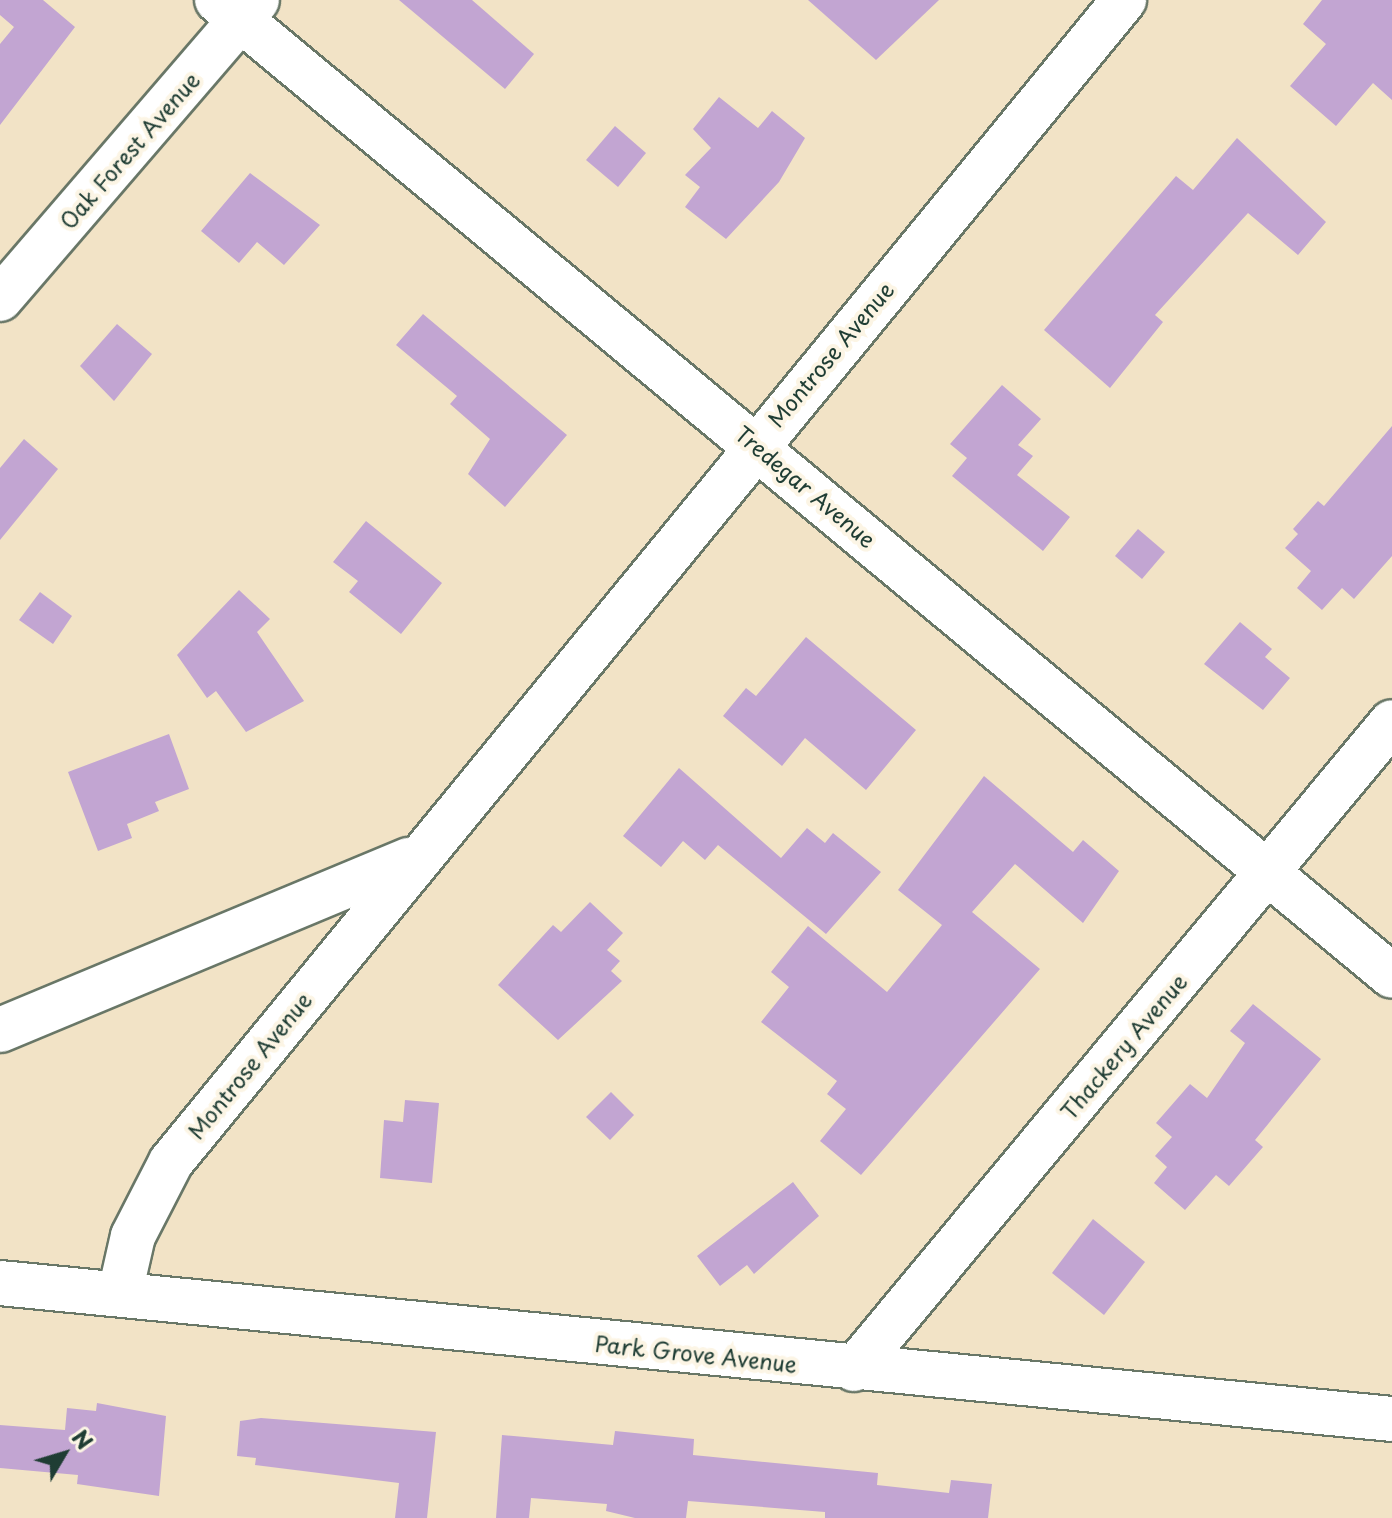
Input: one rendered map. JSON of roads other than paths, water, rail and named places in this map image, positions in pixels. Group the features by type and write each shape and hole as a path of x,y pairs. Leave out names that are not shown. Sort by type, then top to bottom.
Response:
{"street":[{"name":"Montrose Avenue","path":"120,1293 133,1236 171,1162 415,857 1124,0"},
{"name":"Tredegar Avenue","path":"238,7 1392,976"},
{"name":"Oak Forest Avenue","path":"0,299 238,7"},
{"name":"Thackery Avenue","path":"854,1369 1392,722"},
{"name":"Montrose Avenue","path":"0,1030 415,857"},
{"name":"Park Grove Avenue","path":"0,1283 854,1369 1392,1419"}]}
